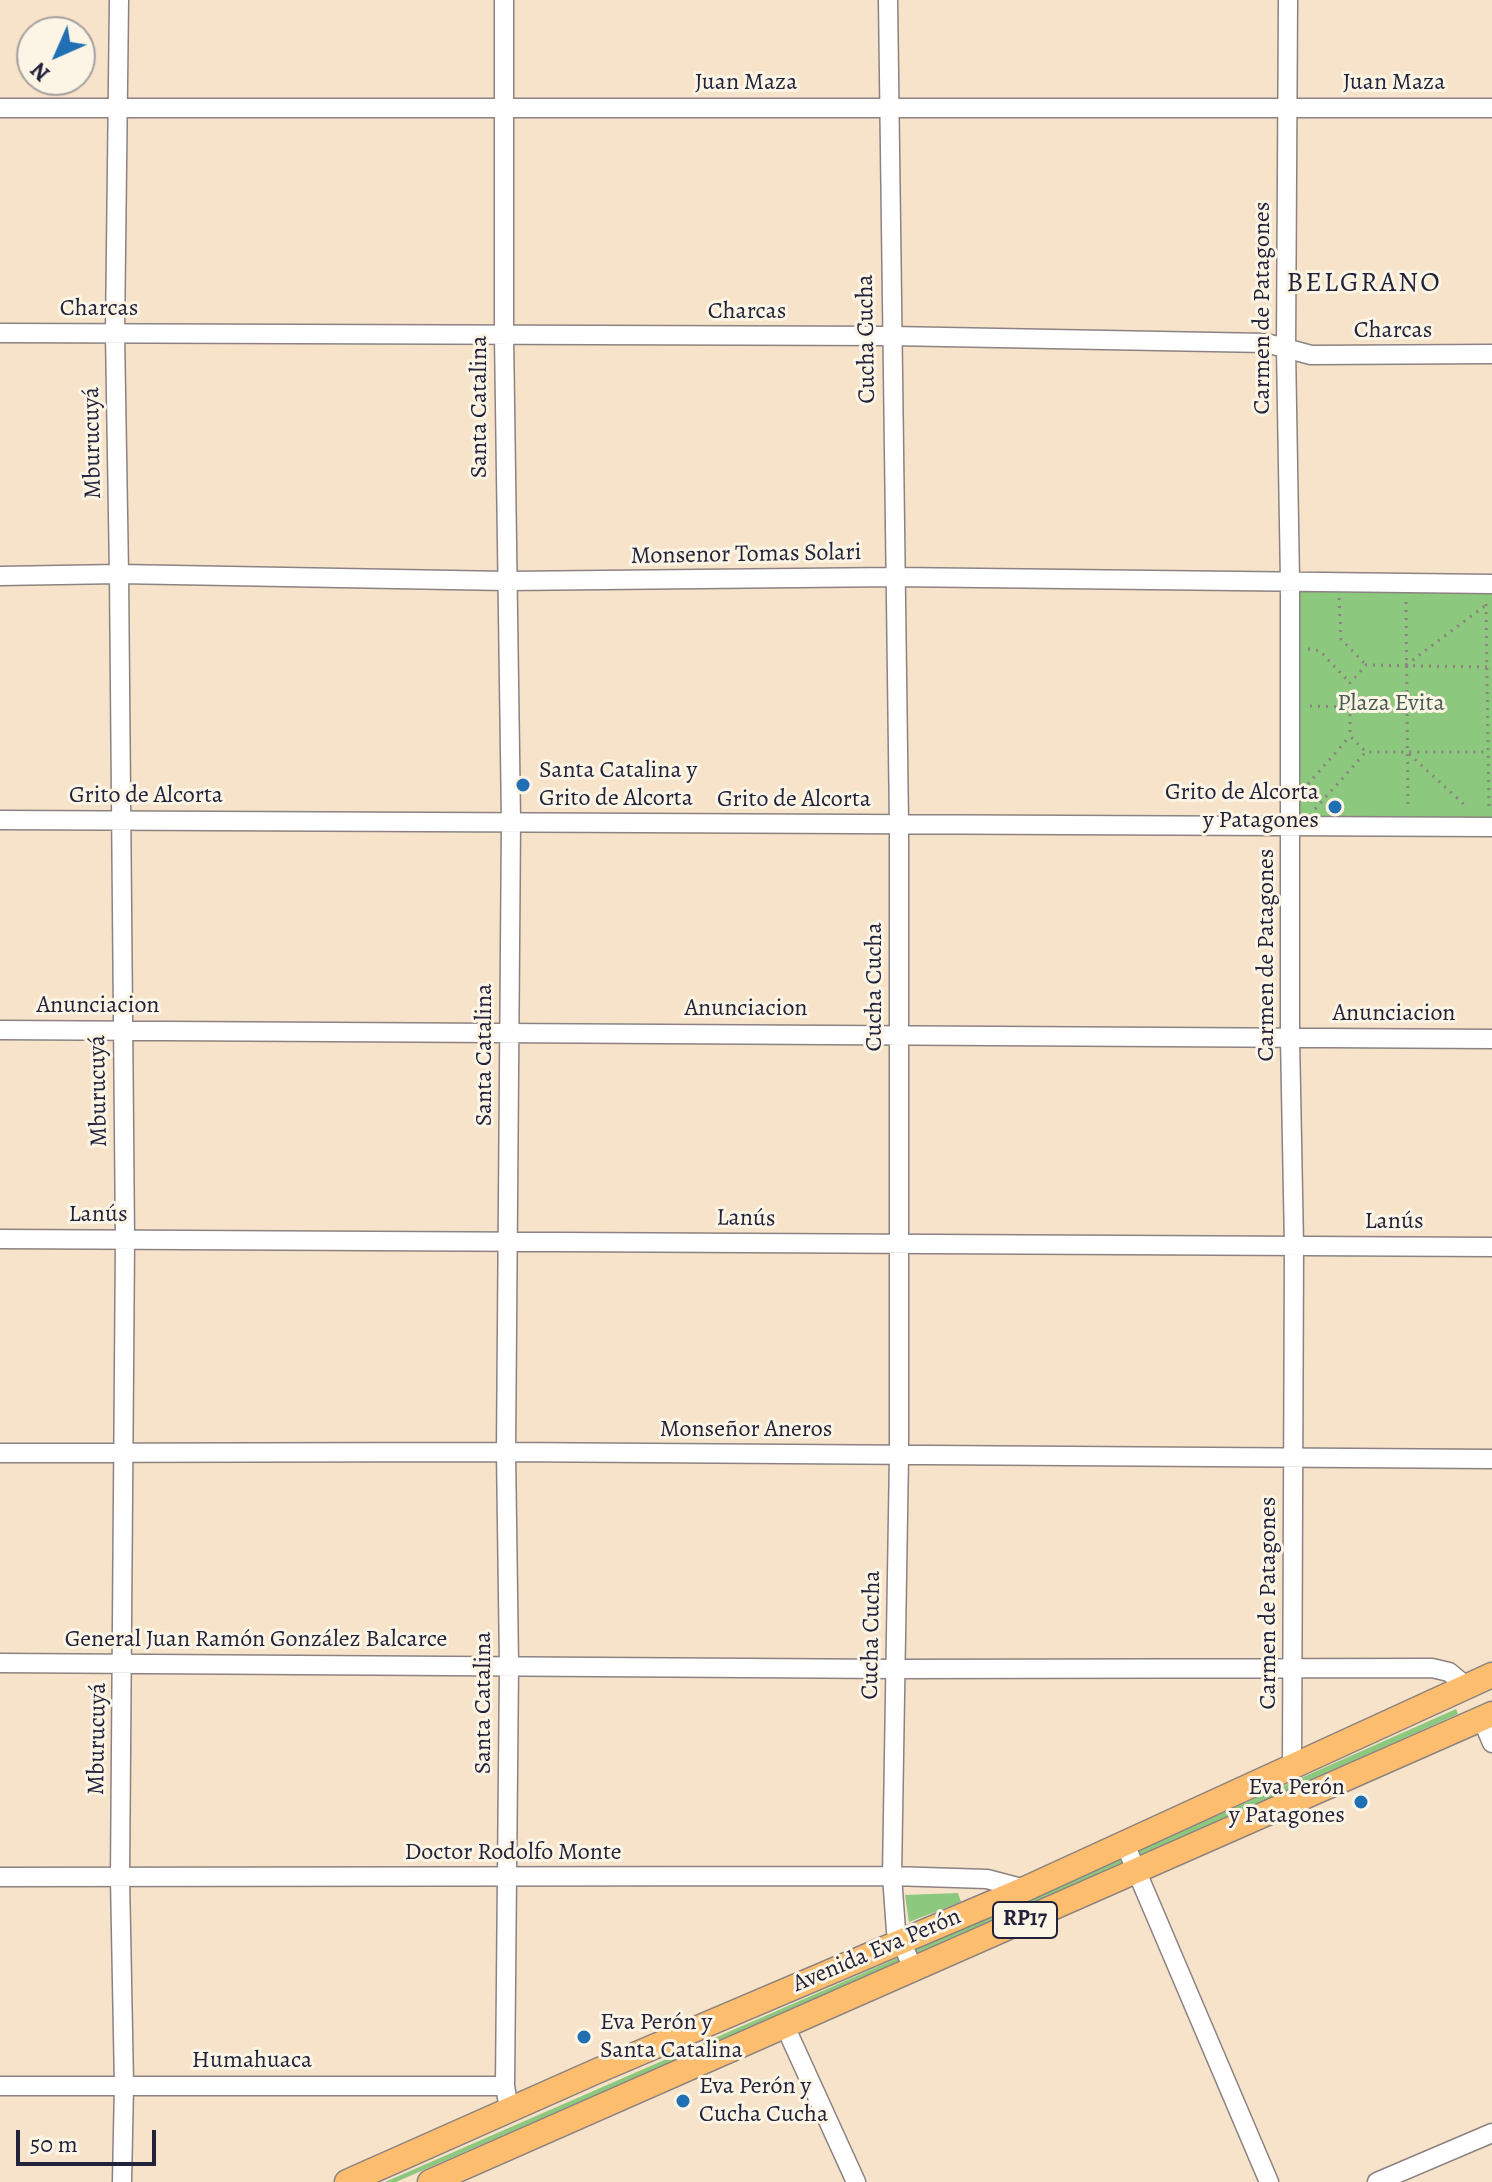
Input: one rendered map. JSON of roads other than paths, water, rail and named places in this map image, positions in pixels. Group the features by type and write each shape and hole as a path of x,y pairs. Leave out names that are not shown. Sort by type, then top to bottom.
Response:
{"main road":[{"name":"Avenida Eva Perón","path":"347,2182 507,2098 1025,1889 1492,1675"},
{"name":"Avenida Eva Perón","path":"436,2181 1487,1716"}],"street":[{"name":"Mburucuyá","path":"119,0 115,333 125,1240 120,1878 124,2085 122,2182"},
{"name":"Santa Catalina","path":"504,0 506,581 511,821 506,1452 509,1665 507,2098"},
{"name":"Cucha Cucha","path":"888,0 899,824 899,1455 892,1876 896,1931 914,1970"},
{"name":"Carmen de Patagones","path":"1288,0 1286,349 1292,803 1296,827 1290,1038 1294,1245 1292,1767"},
{"name":"Juan Maza","path":"0,108 1492,108"},
{"name":"Charcas","path":"0,333 891,336 1266,343 1311,355 1492,354"},
{"name":"Monsenor Tomas Solari","path":"0,576 119,574 506,581 895,577 1488,584"},
{"name":"Grito de Alcorta","path":"0,820 1490,827"},
{"name":"Anunciacion","path":"0,1030 1492,1039"},
{"name":"Lanús","path":"0,1239 1492,1247"},
{"name":"Monseñor Aneros","path":"0,1453 506,1452 1492,1459"},
{"name":"General Juan Ramón González Balcarce","path":"0,1663 896,1669 1432,1668 1449,1672 1466,1686"},
{"path":"1487,1716 1492,1743"},
{"path":"1125,1844 1269,2182"},
{"name":"Doctor Rodolfo Monte","path":"0,1877 892,1876 987,1879 1025,1889"},
{"path":"785,2026 856,2182"},
{"name":"Humahuaca","path":"0,2086 124,2085 507,2098"},
{"path":"1377,2182 1492,2133"}],"place":[{"name":"Santa Catalina y Grito de Alcorta","path":"523,785"},
{"name":"Grito de Alcorta y Patagones","path":"1335,807"},
{"name":"Eva Perón y Patagones","path":"1361,1802"},
{"name":"Eva Perón y Santa Catalina","path":"584,2037"},
{"name":"Eva Perón y Cucha Cucha","path":"683,2101"}],"district":[{"name":"BELGRANO","path":"1364,284"}],"park label":[{"name":"Plaza Evita","path":"1391,704"}]}
